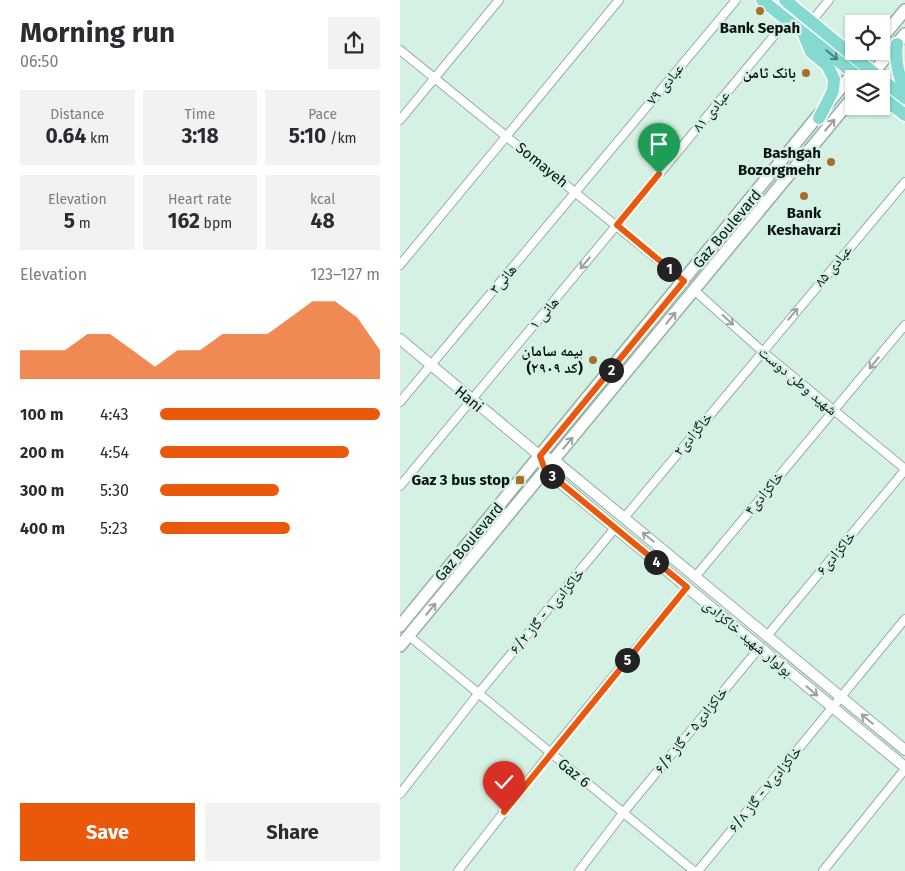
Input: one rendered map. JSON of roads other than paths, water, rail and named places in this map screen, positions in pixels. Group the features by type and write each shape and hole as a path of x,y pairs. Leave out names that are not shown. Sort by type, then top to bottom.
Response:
{"main road":[{"path":"762,0 802,33 806,37 811,52 828,65 834,79 833,91 819,118"},
{"path":"784,0 811,22 857,70"},
{"path":"890,28 905,10"},
{"path":"802,33 856,70"},
{"path":"881,70 901,39"},
{"path":"901,39 898,71 905,90"},
{"path":"890,87 905,98"},
{"name":"Gaz Boulevard","path":"400,626 845,88"},
{"path":"890,103 905,115"},
{"name":"Gaz Boulevard","path":"400,646 845,107"}],"street":[{"path":"400,120 499,0"},
{"path":"400,265 620,0"},
{"name":"عبادی ۷۹","path":"575,192 736,0"},
{"path":"811,22 829,0"},
{"name":"عبادی ۸۱","path":"617,225 787,20"},
{"name":"Somayeh","path":"400,50 684,281"},
{"name":"عبادی ۸۵","path":"762,351 905,182"},
{"name":"هانی۳","path":"400,402 575,192"},
{"name":"هانی ۱","path":"400,486 617,225"},
{"name":"شهید وطن دوست","path":"694,290 762,351 905,470"},
{"name":"خاکزادی۴","path":"695,577 905,325"},
{"name":"Hani","path":"400,339 471,401 540,456"},
{"name":"خاگزادی۲","path":"624,518 762,351"},
{"path":"540,456 554,460 905,750"},
{"path":"540,456 545,470"},
{"name":"بولوار شهید خاکزادی","path":"545,470 905,768"},
{"name":"خاکزادی۶","path":"767,636 905,470"},
{"name":"خاکزادی۱ - گاز ۶/۲","path":"400,794 478,694 615,528"},
{"path":"458,871 550,753 687,587"},
{"name":"خاکزادی۷ - گاز ۶/۸","path":"698,871 905,620"},
{"name":"Gaz 6","path":"409,636 694,871"},
{"name":"خاکزادی۵ - گاز ۶/۶","path":"579,871 623,813 760,647"},
{"path":"822,871 905,768"}],"place":[{"name":"Bank Sepah","path":"760,11"},
{"name":"بانک ثامن","path":"806,73"},
{"name":"Bashgah Bozorgmehr","path":"831,162"},
{"name":"Bank Keshavarzi","path":"804,196"},
{"name":"بیمه سامان (کد ۲۹۰۹)","path":"593,360"},
{"name":"Gaz 3 bus stop","path":"520,480"}]}
